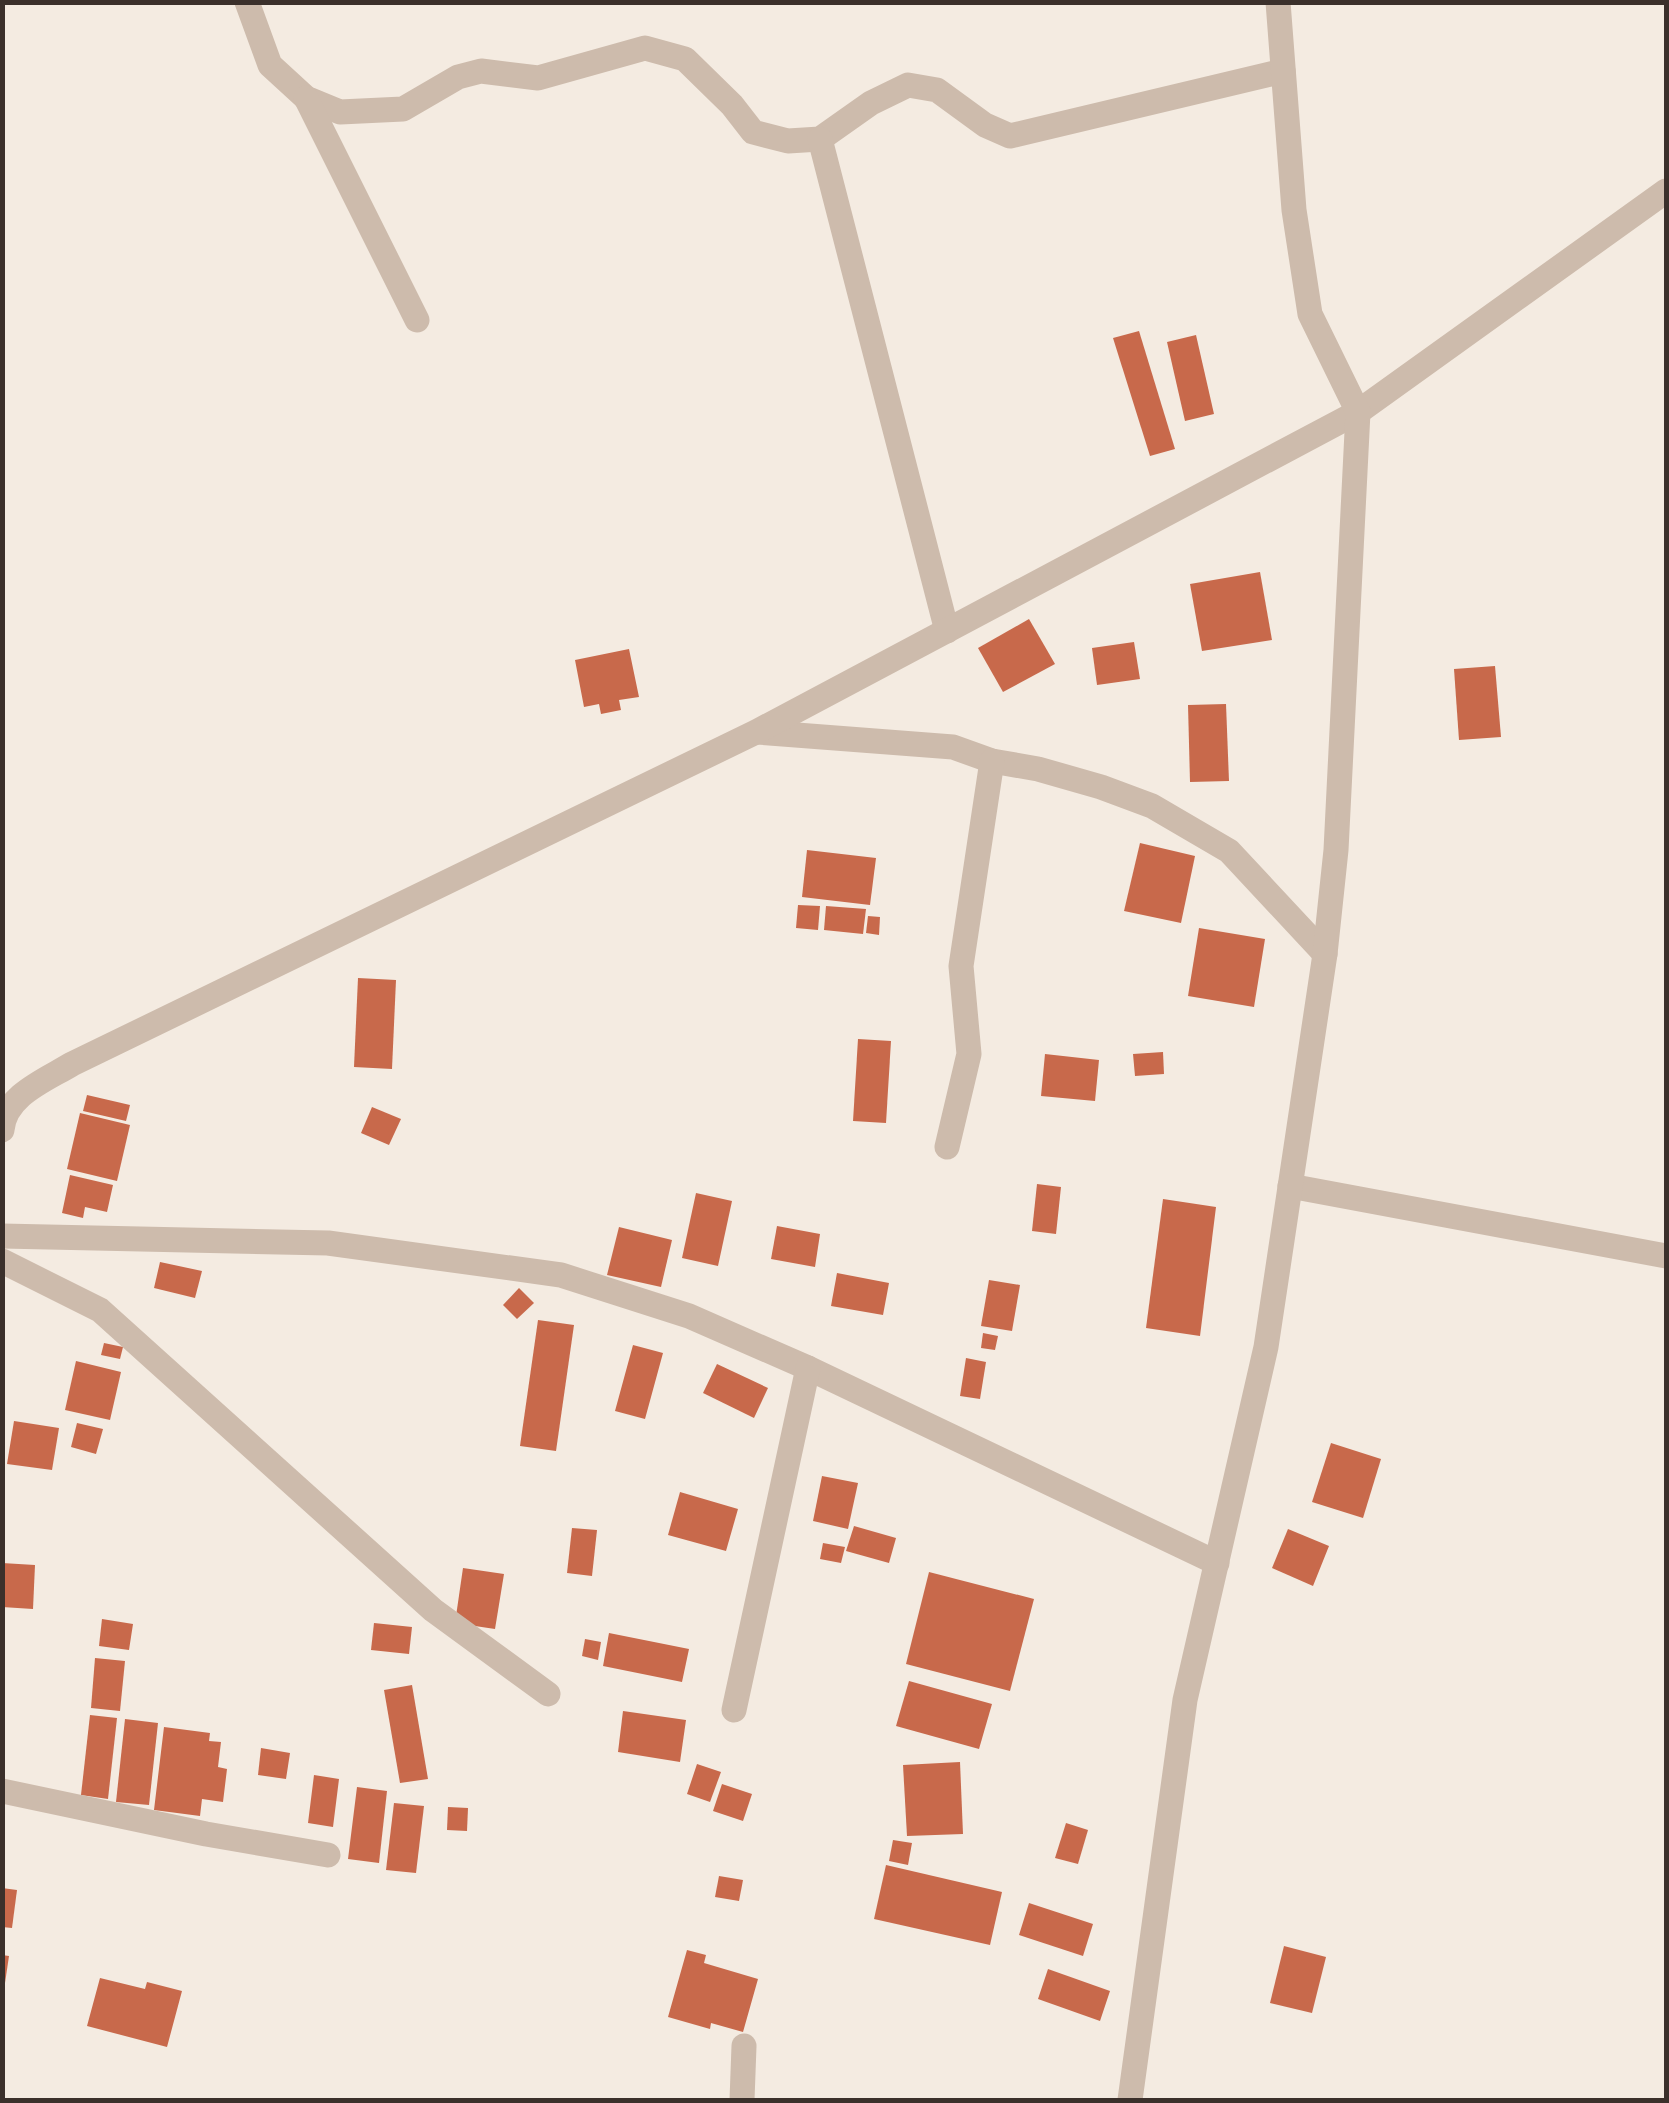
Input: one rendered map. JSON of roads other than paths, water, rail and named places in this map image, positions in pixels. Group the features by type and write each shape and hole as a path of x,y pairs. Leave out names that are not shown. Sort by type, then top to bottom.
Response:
{"street":[{"path":"248,2 270,64 306,98 417,320"},
{"path":"1130,2100 1185,1700 1266,1346 1326,954 1336,850 1358,412 1310,314 1294,210 1278,2"},
{"path":"306,98 340,112 403,109 458,77 481,70 538,78 646,48 686,59 753,132 788,141 820,138 870,102 908,86 937,90 986,125 1010,136 1284,71"},
{"path":"820,138 947,631"},
{"path":"2,1130 8,1091 72,1064 756,732 1358,412 1666,191"},
{"path":"756,732 953,747 992,761 1038,768 1100,786 1152,806 1230,850 1326,954"},
{"path":"947,1147 969,1054 962,966 992,761"},
{"path":"1290,1186 1666,1256"},
{"path":"2,1236 328,1244 561,1275 688,1316 808,1368 1217,1562"},
{"path":"2,1261 100,1310 433,1610 548,1694"},
{"path":"734,1710 808,1368"},
{"path":"2,1791 328,1855"},
{"path":"742,2100 744,2046"}]}
